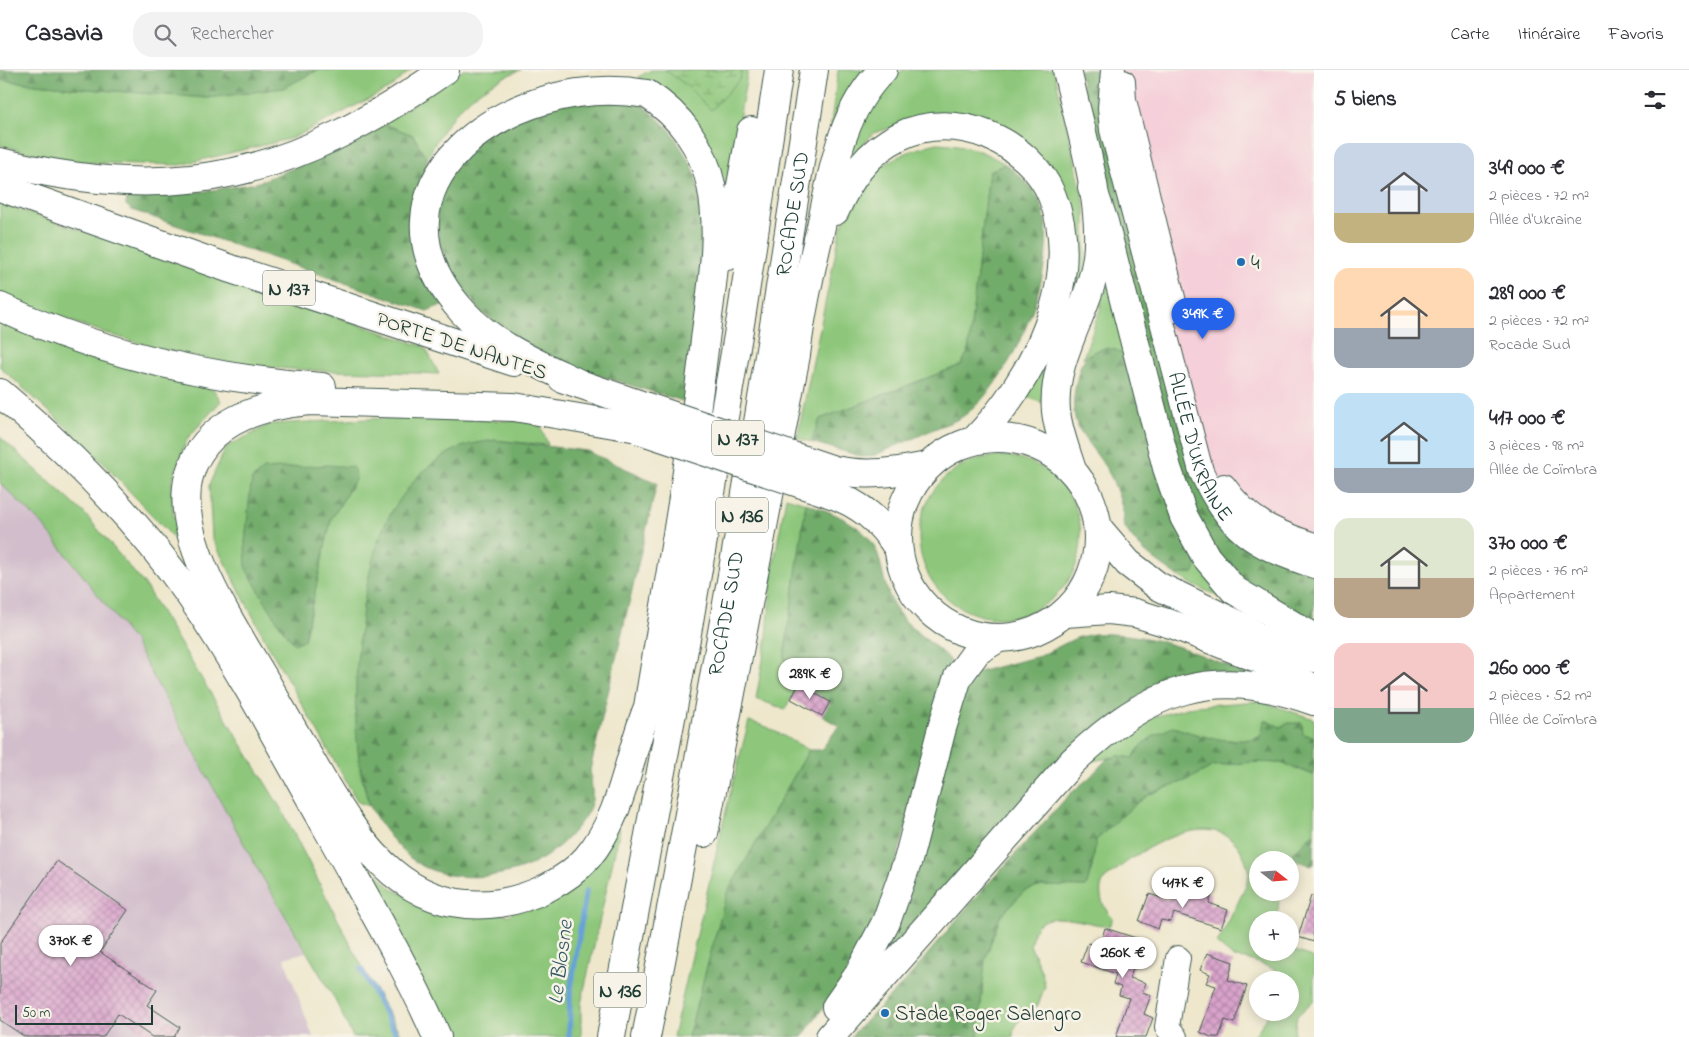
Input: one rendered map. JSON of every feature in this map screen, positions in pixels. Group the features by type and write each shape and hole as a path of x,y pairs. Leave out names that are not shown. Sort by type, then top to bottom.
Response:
{"highway":[{"path":"0,162 68,175 141,181 210,178 246,171 293,156 337,137 382,113 446,70"},
{"path":"698,401 718,310 762,70"},
{"name":"ROCADE SUD","path":"611,1037 630,943 709,506 778,70"},
{"name":"ROCADE SUD","path":"646,1037 722,636 814,70"},
{"path":"662,959 687,914 716,777 796,355 800,316 840,144 857,104 883,70"},
{"path":"1066,70 1092,187 1097,220 1097,257 1092,279 1064,358 1057,388 1056,410 1072,470"},
{"path":"560,72 582,72 611,77 659,102 682,124 701,154 711,185 716,232 713,278 698,401 648,707 649,731 620,920 630,943"},
{"path":"484,99 448,138 431,177 425,214 429,246 434,264 451,297 463,312 483,331 518,353 580,384"},
{"path":"796,355 809,320 835,211 845,189 860,166 887,144 915,130 952,128 982,133 996,138 1019,152 1043,178 1052,195 1058,214 1062,256 1055,303 1034,356 1010,398 975,440"},
{"name":"PORTE DE NANTES","path":"0,187 231,269 580,384 639,421 832,481 849,473 884,474 928,466"},
{"path":"1092,187 1104,222 1167,468 1184,517 1206,557 1234,590 1314,638"},
{"name":"N 137","path":"0,307 94,343 198,371 280,384 487,395 639,421"},
{"path":"0,393 47,435 101,490 148,541 190,596 230,659 324,823 407,974 437,1037"},
{"path":"639,421 514,407 311,401 285,403 260,409 236,419 211,438 202,449 191,470 186,491 186,510 194,546 202,567 349,824 359,839 389,872 433,897 468,905 505,902 540,890 558,881 575,869 596,846 619,802 632,762 639,728 648,707"},
{"path":"815,1037 859,974 886,922 908,860 942,728 958,677 968,660 977,651 997,639 1034,632 1065,613 1078,599 1088,583 1095,565 1098,528 1090,497 1072,470 1049,451 1020,440 1005,437 975,440 950,450 928,466 910,490 904,504 900,518 898,548 907,580 920,600 937,618 965,633 997,639"},
{"name":"N 137","path":"832,481 848,499 871,514 898,548"},
{"path":"1098,528 1128,563 1151,582 1181,599 1241,626 1258,637 1314,658"},
{"path":"1065,613 1109,610 1135,613 1177,626 1277,666 1290,677 1314,688"},
{"path":"1241,626 1314,638"},
{"path":"1277,666 1294,665 1314,672"},
{"path":"830,1037 1073,760 1107,730 1145,706 1176,692 1213,684 1252,684 1286,691 1314,701"}],"street":[{"name":"ALLÉE D'UKRAINE","path":"1112,70 1110,108 1112,130 1201,471 1222,511 1242,533 1268,550 1314,566"},
{"name":"ALLÉE D'UKRAINE","path":"1125,70 1124,100 1202,420 1222,484 1236,504 1252,518 1273,531 1314,545"},
{"path":"1175,1037 1167,1027 1178,958"}],"shaded area":[{"path":"1102,70 1314,70 1314,574 1216,515"},
{"path":"0,483 43,525 134,641 257,868 306,952 284,958 313,1037 0,1037"}],"green space":[{"path":"0,70 318,70 283,88 208,98 74,88 0,80"},
{"path":"318,70 411,70 390,88 293,138 180,165 64,162 0,145 0,80 74,88 208,98 283,88"},
{"path":"463,70 521,70 489,85 464,104 444,128 427,159 413,135 384,124"},
{"path":"651,70 748,70 724,203 663,95 638,77"},
{"path":"665,70 742,70 740,79 711,110 686,85"},
{"path":"838,70 871,70 828,145"},
{"path":"902,70 1054,70 1085,206 1085,274 1042,403 1025,396 1058,328 1050,178 931,117 873,133 843,170 863,112"},
{"path":"1079,70 1102,70 1195,470 1314,574 1314,628 1301,625 1221,564 1168,453"},
{"path":"566,84 626,95 651,112 671,131 694,170 701,202 704,243 686,402 587,372 528,346 482,313 450,271 439,243 437,214 441,184 481,116 520,93 543,86"},
{"path":"384,124 413,135 427,159 418,235 444,304 427,311 132,210 126,205 127,195 136,193 200,192 256,183 322,157"},
{"path":"937,143 972,149 1005,164 989,172 968,352 961,365 820,419 811,442 797,438 841,227 849,209 867,182 888,162"},
{"path":"1005,164 1030,186 1040,203 1046,227 1045,256 1039,287 1029,319 1015,350 999,378 981,401 962,417 875,455 864,457 811,442 820,419 961,365 968,352 989,172"},
{"path":"0,203 425,347 439,374 290,369 230,363 201,358 124,339 25,304 0,294"},
{"path":"1106,270 1134,363 1110,349 1098,350 1083,358 1100,310"},
{"path":"0,323 95,359 214,390 221,401 187,439 172,481 173,512 182,547 87,446 0,367"},
{"path":"1105,348 1114,349 1127,356 1195,560 1196,569 1193,573 1176,575 1148,555 1136,543 1124,524 1122,507 1113,481 1077,425 1074,413 1074,398 1080,367 1085,358 1093,352"},
{"path":"406,417 539,422 548,445 494,440 393,509 379,540 363,606 360,770 369,806 358,802 269,647 212,538 209,485 226,447 271,424","holes":["356,478 331,520 304,640 245,543 252,479"]},
{"path":"0,437 85,514 144,584 283,812 357,957 402,1037 353,1037 334,998 257,868 134,641 43,525 0,483"},
{"path":"494,440 587,451 657,483 590,770 592,800 590,808 572,833 556,849 542,859 511,872 475,877 457,876 423,866 409,857 387,833 370,806 359,758 356,728 357,662 360,629 371,567 384,526 400,499 415,480 434,462 464,446"},
{"path":"1008,456 1024,459 1038,465 1063,486 1072,499 1078,513 1081,537 1080,553 1072,575 1051,600 1038,609 1024,615 992,618 976,615 962,609 937,588 928,575 922,561 919,529 922,513 928,499 949,474 962,465 976,459"},
{"path":"327,465 353,467 356,478 331,520 304,640 294,644 279,624 246,569 245,543 252,479 264,469"},
{"path":"786,497 806,503 784,658 799,684 785,709 756,699 767,637 772,572"},
{"path":"806,503 850,522 868,537 875,547 886,588 896,609 912,627 950,661 948,675 886,898 845,977 802,1037 688,1037 727,893 809,750 821,750 839,726 822,716 829,701 799,684 784,658"},
{"path":"1195,560 1223,598 1195,586 1176,575 1193,573"},
{"path":"1094,634 1137,636 1156,640 1193,652 1250,675 1143,696 881,960 965,687 974,673 1040,656 1076,638"},
{"path":"1259,701 1314,719 1314,737 1303,734 1289,723 1280,727 1265,720 1260,737 1237,740 1206,737 1173,727 1133,758 1119,756 1087,762 1138,721 1195,706"},
{"path":"1265,720 1280,727 1289,723 1302,723 1303,734 1314,737 1314,775 1281,763 1252,762 1213,766 1190,779 1150,794 1133,806 1096,840 1092,867 1086,887 1042,886 1024,891 1000,916 985,960 978,1037 850,1037 907,979 974,899 1069,795 1107,759 1119,756 1133,758 1140,747 1155,735 1173,727 1216,739 1238,740 1260,737"},
{"path":"749,721 767,727 809,750 727,893 688,1037 673,1037 730,794"},
{"path":"1252,762 1281,763 1314,775 1314,832 1296,851 1249,851 1249,874 1246,861 1240,849 1228,837 1214,831 1197,830 1180,834 1146,849 1104,880 1101,890 1102,901 1113,918 1109,926 1061,918 1044,921 1037,926 1030,945 1042,973 1045,986 1038,1005 1022,1016 1013,1031 1014,1037 978,1037 985,960 1000,917 1024,891 1042,886 1086,887 1092,867 1096,840 1133,806 1150,794 1190,779 1213,766"},
{"path":"620,829 581,1004 581,1037 450,1037 354,856 357,853 392,889 431,908 509,915"},
{"path":"1314,832 1314,864 1311,866 1299,861 1299,851 1296,851"},
{"path":"1249,874 1249,901 1279,901 1278,911 1249,911 1249,960 1234,958 1217,944"},
{"path":"1299,952 1314,958 1314,1000 1299,1014 1299,971 1275,971 1274,969 1252,961 1299,961"},
{"path":"1264,1021 1296,1021 1294,1033 1298,1037 1254,1037"}],"building":[{"path":"799,684 830,702 822,716 791,699"},
{"path":"57,861 128,910 100,952 157,990 147,1005 180,1027 174,1037 152,1037 118,1014 103,1037 25,1037 0,1020 0,943"},
{"path":"1193,887 1212,894 1209,903 1228,910 1221,928 1174,913 1171,922 1161,920 1158,929 1139,921 1149,894 1168,900 1171,891 1189,897"},
{"path":"1311,896 1314,896 1314,942 1299,937"},
{"path":"1105,928 1142,940 1130,978 1146,983 1142,992 1151,995 1144,1014 1153,1018 1146,1037 1116,1037 1129,998 1119,995 1121,987 1113,984 1116,974 1081,962 1088,943 1099,947"},
{"path":"1207,953 1233,962 1228,980 1247,986 1234,1023 1225,1020 1219,1037 1211,1037 1200,1032 1216,986 1206,983 1210,974 1200,970"}],"waterway":[{"name":"Le Blosne","path":"569,1037 570,994 586,891"},
{"path":"361,969 398,1037"}],"place":[{"name":"4","path":"1241,262"},
{"name":"Stade Roger Salengro","path":"885,1013"}]}
